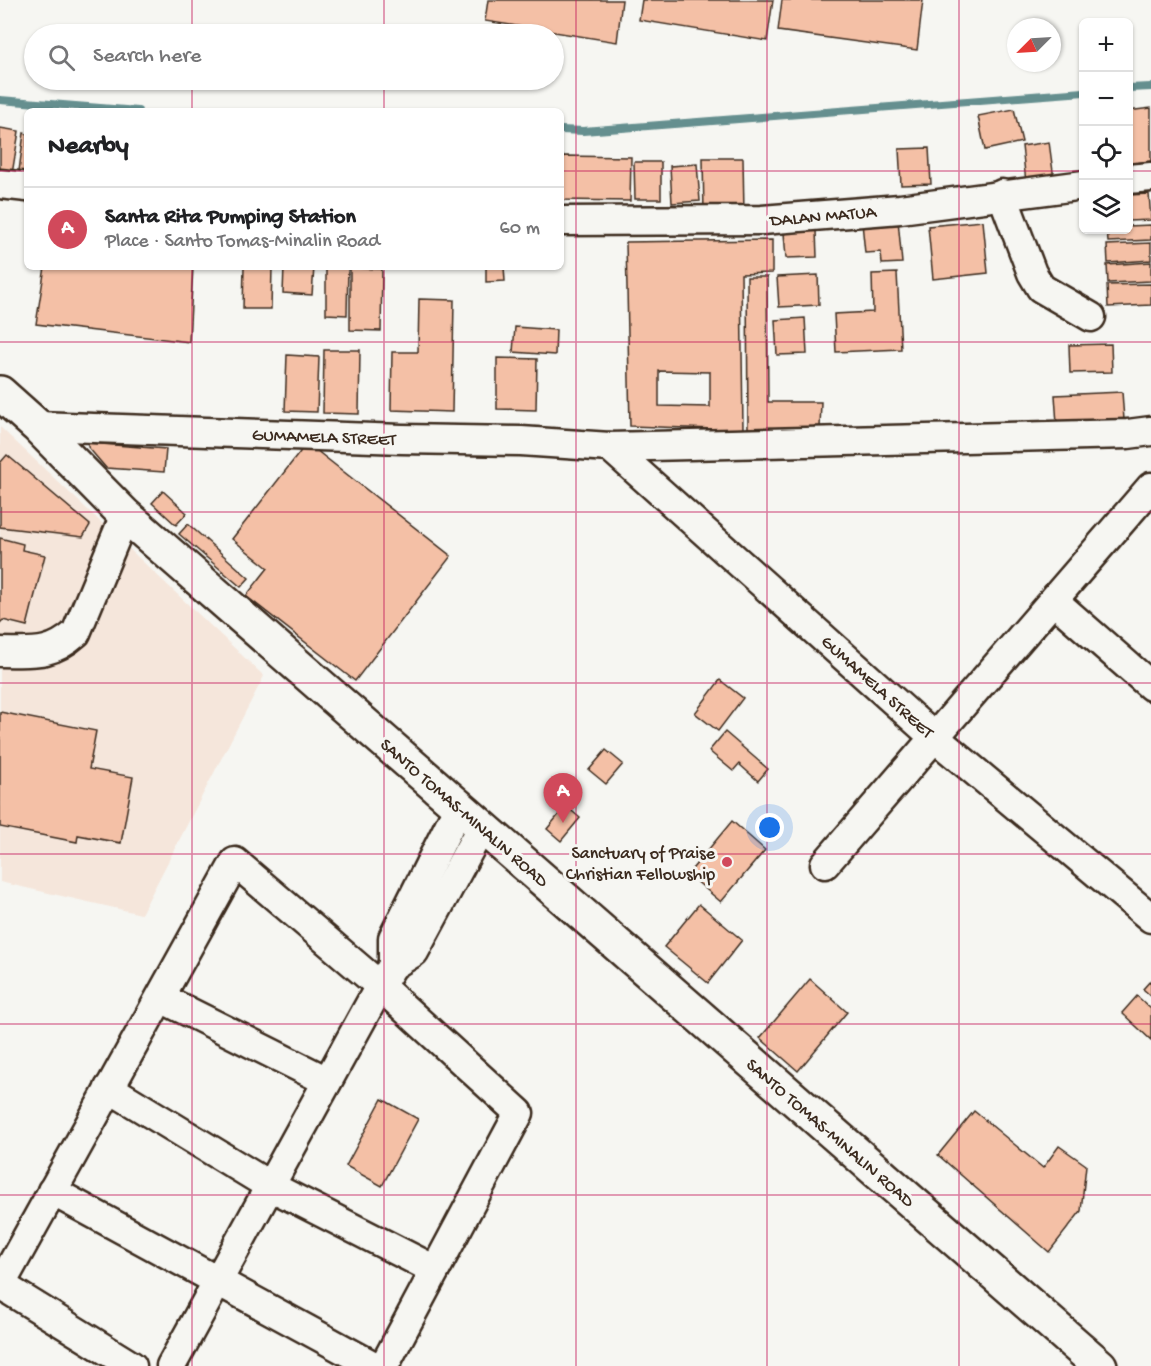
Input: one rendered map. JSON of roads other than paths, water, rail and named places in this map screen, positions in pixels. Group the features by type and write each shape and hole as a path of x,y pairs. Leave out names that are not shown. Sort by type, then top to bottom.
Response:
{"main road":[{"name":"SANTO TOMAS-MINALIN ROAD","path":"0,393 37,426 125,515 1100,1366"}],"street":[{"path":"1133,179 1151,177"},
{"path":"0,184 24,187"},
{"name":"DALAN MATUA","path":"564,221 762,220 900,209 1079,185"},
{"path":"1002,194 1032,273 1041,288 1091,317"},
{"name":"GUMAMELA STREET","path":"37,426 521,441 610,447 1151,431"},
{"name":"GUMAMELA STREET","path":"610,447 934,737 1151,918"},
{"path":"825,864 1151,487"},
{"path":"0,652 46,652 63,645 76,633 125,515"},
{"path":"1054,601 1151,686"},
{"path":"171,1366 387,976 393,938 470,817"},
{"path":"132,1366 0,1286 235,862 387,976 519,1113 384,1366"},
{"path":"161,998 327,1081"},
{"path":"109,1088 270,1186 435,1270"},
{"path":"52,1191 374,1366"}],"waterway":[{"path":"1133,88 1151,87"},
{"path":"564,130 583,131 1079,92"},
{"path":"0,100 100,108"}],"place":[{"name":"Santa Rita Pumping Station","path":"563,823"},
{"name":"Sanctuary of Praise Christian Fellowship","path":"727,862"}]}
